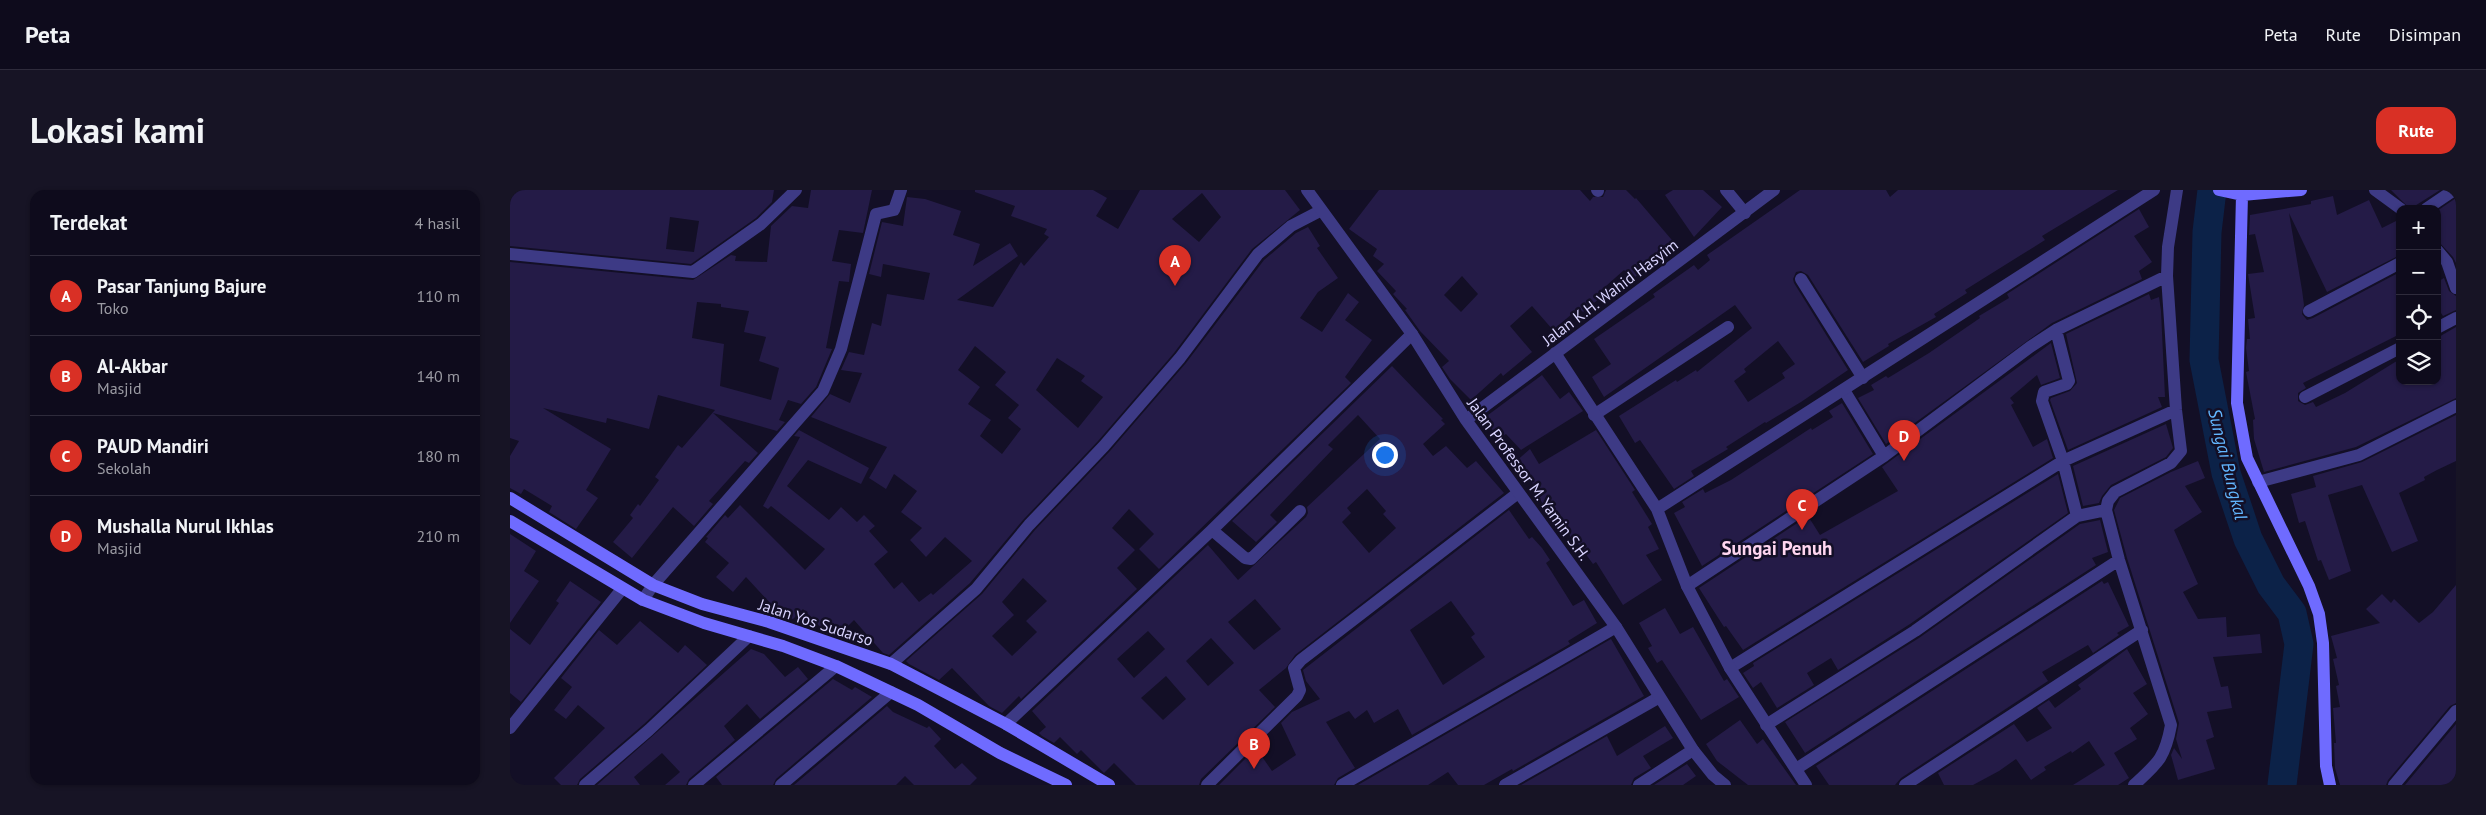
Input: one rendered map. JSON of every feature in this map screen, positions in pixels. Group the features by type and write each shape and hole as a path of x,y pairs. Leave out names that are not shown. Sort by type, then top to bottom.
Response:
{"main road":[{"path":"2224,192 2301,190"},
{"path":"2242,193 2237,403 2247,458 2310,586 2319,614 2323,643 2326,766 2330,785"},
{"name":"Jalan Yos Sudarso","path":"510,498 653,585 702,604 778,625 891,664 1006,724 1109,785"},
{"name":"Jalan Yos Sudarso","path":"510,521 643,600 704,623 783,646 836,666 891,692 1000,753 1066,785"}],"street":[{"path":"510,254 694,272 761,224 796,190"},
{"path":"643,600 653,585 823,391 841,349 876,214 894,210 901,190"},
{"name":"Jalan Professor M. Yamin S.H.","path":"1307,190 1320,211 1412,334 1466,420 1616,627 1658,698 1693,750 1725,785"},
{"path":"1726,190 1745,213"},
{"name":"Jalan K.H. Wahid Hasyim","path":"1466,420 1774,190"},
{"path":"1657,509 2154,190"},
{"path":"2134,785 2159,763 2168,745 2171,725 2119,560 2106,510 2108,501 2115,492 2177,458 2181,451 2182,443 2176,410 2167,276 2168,247 2177,190"},
{"path":"2374,190 2396,205"},
{"path":"2432,205 2454,190"},
{"path":"891,664 976,588 1029,525 1104,446 1180,358 1258,254 1291,226 1320,211"},
{"path":"2441,255 2447,262 2456,288"},
{"path":"2309,311 2396,265"},
{"path":"1688,586 1884,456 2030,347 2056,330 2167,276"},
{"path":"1801,279 1863,378"},
{"path":"2441,326 2456,318"},
{"path":"1594,415 1728,327"},
{"path":"2056,330 2069,381 2067,384 2044,392 2042,401 2063,461 2077,516"},
{"path":"1006,724 1212,530 1412,334"},
{"path":"2305,398 2396,350"},
{"path":"1556,353 1594,415 1657,509 1688,586 1730,668 1806,785"},
{"path":"1844,390 1884,456"},
{"path":"2258,482 2359,455 2456,406"},
{"path":"1730,668 2063,461 2176,410"},
{"path":"1208,785 1297,696 1300,690 1294,668 1301,660 1518,493"},
{"path":"1766,725 1915,631 2077,516 2106,510"},
{"path":"1212,530 1245,558 1252,560 1300,511"},
{"path":"1796,769 2119,560"},
{"path":"510,728 622,589"},
{"path":"1342,785 1616,627"},
{"path":"1905,785 2142,630"},
{"path":"585,785 649,730 749,636"},
{"path":"694,785 836,666"},
{"path":"781,785 891,692"},
{"path":"1504,785 1658,698"},
{"path":"2394,785 2456,711"},
{"path":"1640,785 1693,750"}],"building":[{"path":"510,190 774,190 772,202 756,218 691,264 510,246","holes":["670,217 699,221 694,252 666,249"]},
{"path":"811,190 872,190 863,233 839,230 832,261 851,264 849,282 839,281 826,348 832,349 816,387 801,404 788,400 779,420 785,422 777,431 713,413 758,453 749,463 745,461 709,501 713,504 694,526 673,507 632,558 613,542 633,518 630,515 638,504 640,506 659,480 655,477 678,445 682,448 715,410 658,395 649,429 607,418 606,423 543,408 611,449 586,490 598,498 576,529 549,512 552,506 524,489 521,494 510,488 510,456 519,441 510,438 510,262 693,280 731,255 736,256 735,261 767,262 771,226 792,206 808,208","holes":["697,302 721,304 721,307 749,311 744,332 766,337 759,361 779,368 771,400 720,386 724,344 692,338"]},
{"path":"975,190 1093,190 1107,198 1096,216 1118,229 1140,190 1285,190 1300,210 1252,249 1174,353 1098,441 1023,520 970,583 889,655 883,653 854,620 837,637 827,634 803,609 793,619 766,611 772,605 746,577 733,592 716,577 729,563 705,542 708,538 706,537 725,515 728,518 740,505 805,570 825,549 771,506 768,509 763,506 800,437 794,436 799,430 869,468 861,484 808,460 787,486 829,520 841,507 857,522 864,515 875,526 869,531 888,552 874,564 894,589 902,582 919,602 931,593 933,595 972,561 945,537 926,557 910,540 922,528 901,512 917,491 894,474 886,489 869,478 887,447 811,417 830,394 850,403 862,373 841,370 849,352 864,355 872,323 881,326 887,294 924,300 930,273 883,264 881,277 869,274 882,222 903,226 907,197 925,199 961,211 953,235 980,244 973,266 1010,243 1018,256 957,300 993,307 1021,262 1024,266 1049,237 1044,234 1047,229 1011,216 1015,206 975,192","holes":["1202,193 1221,217 1199,242 1172,219","975,346 1006,372 995,385 1019,405 1008,418 1021,429 1002,454 980,436 991,420 968,404 980,387 958,370","1057,358 1085,376 1081,381 1103,397 1078,428 1036,390"]},
{"path":"1379,190 1580,190 1590,201 1593,197 1603,197 1606,190 1626,190 1636,198 1677,246 1667,256 1663,251 1633,279 1624,270 1597,294 1600,298 1583,312 1579,308 1553,330 1532,306 1510,326 1532,352 1503,376 1501,373 1471,400 1450,379 1442,367 1449,361 1420,331 1405,310 1407,309 1393,294 1396,291 1377,271 1384,264 1373,256 1377,249 1349,229","holes":["1462,276 1478,294 1461,312 1444,295"]},
{"path":"1673,190 1703,190 1722,207 1694,237 1665,195"},
{"path":"1800,190 1886,190 1890,197 1898,190 2118,190 2042,236 2045,240 1965,290 1967,293 1934,314 1936,317 1888,344 1889,346 1863,362 1808,275 1801,271 1796,272 1793,279 1794,283 1848,370 1801,402 1726,447 1728,449 1691,471 1694,476 1674,489 1640,440 1635,443 1619,416 1676,380 1677,382 1696,370 1697,372 1752,328 1735,305 1604,397 1592,377 1611,364 1594,339 1655,297 1653,294 1694,265 1698,270 1710,260 1707,255","holes":["1778,341 1795,364 1782,373 1785,378 1748,402 1734,381 1746,372 1744,369"]},
{"path":"2391,190 2440,190 2416,205 2406,205"},
{"path":"2333,196 2337,215 2369,200 2382,228 2396,221 2396,257 2327,292 2289,213 2304,305 2302,314 2307,320 2313,318 2396,274 2396,336 2303,383 2306,388 2298,393 2298,401 2305,405 2313,402 2316,407 2345,393 2396,361 2396,385 2441,385 2441,336 2456,327 2456,398 2356,447 2264,472 2254,439 2253,420 2255,419 2246,372 2249,371 2246,348 2247,339 2250,339 2248,319 2255,318 2248,274 2264,272 2255,234 2249,235 2250,215 2311,204 2311,201"},
{"path":"2456,198 2456,263 2441,244 2441,208"},
{"path":"2139,209 2149,227 2134,236 2152,262 2139,271 2142,279 2052,323 1886,444 1858,398 1874,390 1871,385 1886,376 1888,378 1929,353 1980,318 1979,316 2009,298 2007,294"},
{"path":"1308,227 1320,246 1317,248 1338,278 1318,292 1300,318 1322,332 1348,293 1359,302 1345,320 1372,340 1345,377 1351,383 1159,569 1139,549 1154,534 1129,509 1112,528 1135,550 1117,568 1137,589 1021,699 1019,696 1002,713 989,706 952,668 939,680 909,664 906,661 982,594 1035,530 1110,451 1186,363 1264,260 1296,233","holes":["1023,578 1047,601 1026,621 1037,632 1012,656 992,636 1014,615 1002,602"]},
{"path":"2444,278 2449,291 2456,296 2456,310 2443,316 2441,313 2441,280"},
{"path":"2149,294 2151,300 2159,297 2161,311 2165,397 2158,397 2162,407 2068,450 2050,400 2070,391 2077,383 2066,334"},
{"path":"2051,343 2060,378 2041,385 2037,375 2010,398 2014,403 2011,405 2033,447 2047,439 2053,458 1743,650 1726,626 1724,627 1699,588 1808,516 1820,535 1898,491 1882,467"},
{"path":"1392,366 1443,419 1441,420 1445,424 1423,444 1433,456 1446,446 1467,468 1476,461 1504,493 1295,655 1286,668 1259,690 1275,707 1201,779 1199,785 1136,785 1114,763 1104,773 1081,750 1077,754 1060,737 1054,743 1042,736 1039,733 1046,727 1032,711 1208,545 1238,580 1306,517 1308,513 1307,507 1380,439 1358,415 1328,445 1333,449 1270,515 1277,522 1256,542 1232,521","holes":["1367,489 1386,511 1383,514 1396,528 1369,553 1342,522 1351,513 1347,508","1255,599 1281,629 1254,650 1228,622","1148,631 1165,649 1134,678 1117,659","1211,638 1234,663 1208,686 1186,661","1166,676 1186,699 1163,720 1141,698"]},
{"path":"1542,375 1560,399 1569,392 1583,411 1521,450 1506,434 1499,439 1484,418"},
{"path":"1842,403 1873,454 1702,566 1674,513 1685,507 1682,502 1703,489 1705,493 1731,480 1811,428 1812,430 1833,417 1829,411"},
{"path":"2456,415 2456,461 2424,477 2425,480 2399,493 2418,541 2392,552 2362,485 2328,495 2351,571 2329,580 2321,560 2318,561 2305,521 2299,523 2291,494 2316,487 2313,476 2362,462"},
{"path":"2166,424 2173,448 2166,457 2111,485 2099,503 2083,506 2073,466"},
{"path":"1596,430 1635,490 1632,492 1652,524 1648,527 1659,549 1646,555 1662,580 1623,605 1596,562 1593,564 1563,526 1558,529 1532,486 1534,485 1514,463 1530,449 1539,464"},
{"path":"2198,461 2205,478 2185,486 2202,512 2174,530 2198,584 2183,592 2198,619 2226,617 2227,637 2260,634 2262,653 2213,657 2221,687 2228,686 2232,708 2207,712 2214,737 2206,740 2215,769 2178,780 2171,755 2174,748 2182,759 2176,739 2179,723 2127,558 2114,510 2120,498 2171,472"},
{"path":"2058,474 2068,513 1910,624 1838,670 1831,658 1807,673 1814,685 1777,708 1761,682 1753,688 1743,673 1754,666 1753,663"},
{"path":"1509,510 1529,539 1532,537 1550,560 1546,563 1573,606 1584,600 1597,623 1568,641 1570,644 1412,735 1398,709 1374,723 1367,710 1355,719 1349,711 1326,722 1355,768 1338,778 1334,785 1219,785 1256,748 1272,771 1296,755 1281,723 1292,712 1320,699 1306,681 1303,670","holes":["1451,601 1475,634 1471,637 1485,657 1443,685 1410,630"]},
{"path":"2100,520 2108,552 2092,558 2096,565 1805,753 1785,722 1919,638 2080,524"},
{"path":"510,534 536,551 524,571 539,581 510,623"},
{"path":"570,581 601,602 521,702 510,693 510,629 530,645 559,603 556,601"},
{"path":"2102,581 2104,584 2108,582 2129,626 2117,633 2119,635 2093,653 2088,645 2042,672 2048,681 1901,778 1895,785 1829,785 1816,766"},
{"path":"2456,585 2456,703 2450,706 2388,780 2386,785 2340,785 2335,768 2334,743 2336,743 2333,708 2340,707 2336,686 2339,685 2333,659 2337,658 2331,636 2380,623 2366,609 2382,594 2391,603 2394,599 2419,623 2433,612"},
{"path":"1665,608 1680,634 1693,627 1724,681 1727,679 1739,697 1701,720 1662,660 1657,663 1648,648 1652,646 1639,623"},
{"path":"640,621 678,653 685,645 707,665 644,724 580,779 577,785 561,785 554,778 605,728 578,705 566,719 554,710 572,687 561,678 599,630 617,645"},
{"path":"1611,639 1644,696 1513,771 1512,769 1484,785 1458,785 1448,772 1428,785 1358,785"},
{"path":"751,649 764,654 785,677 798,667 808,679 760,719 747,704 724,726 735,740 689,779 686,785 665,785 680,772 662,753 634,777 640,785 597,785"},
{"path":"2127,649 2147,684 2133,693 2148,714 2130,728 2137,739 2114,753 2129,778 2118,785 2073,785 2105,765 2089,741 2072,753 2071,751 2044,767 2046,770 2031,780 2016,759 1973,785 1944,785 1938,773 2014,724 2027,742 2052,728 2037,708 2049,700 2055,708 2081,689 2078,685"},
{"path":"833,679 852,690 855,687 872,697 776,779 773,785 722,785 716,777"},
{"path":"887,706 893,712 927,728 929,726 941,739 934,746 955,769 962,763 977,778 970,785 914,785 905,776 896,785 794,785"},
{"path":"1740,720 1757,744 1763,739 1796,785 1748,785 1717,761 1706,744"},
{"path":"2456,724 2456,785 2405,785"},
{"path":"1665,726 1673,738 1643,756 1651,768 1634,778 1631,785 1521,785 1607,736 1617,756"},
{"path":"1687,764 1696,776 1683,785 1654,785"}],"waterway":[{"name":"Sungai Bungkal","path":"2212,190 2207,232 2204,360 2226,473 2248,539 2271,585 2292,613 2299,644 2282,785"}],"place":[{"name":"Pasar Tanjung Bajure","path":"1175,286"},
{"name":"Mushalla Nurul Ikhlas","path":"1904,461"},
{"name":"PAUD Mandiri","path":"1802,530"},
{"name":"Al-Akbar","path":"1254,769"}],"district":[{"name":"Sungai Penuh","path":"1777,548"}]}
